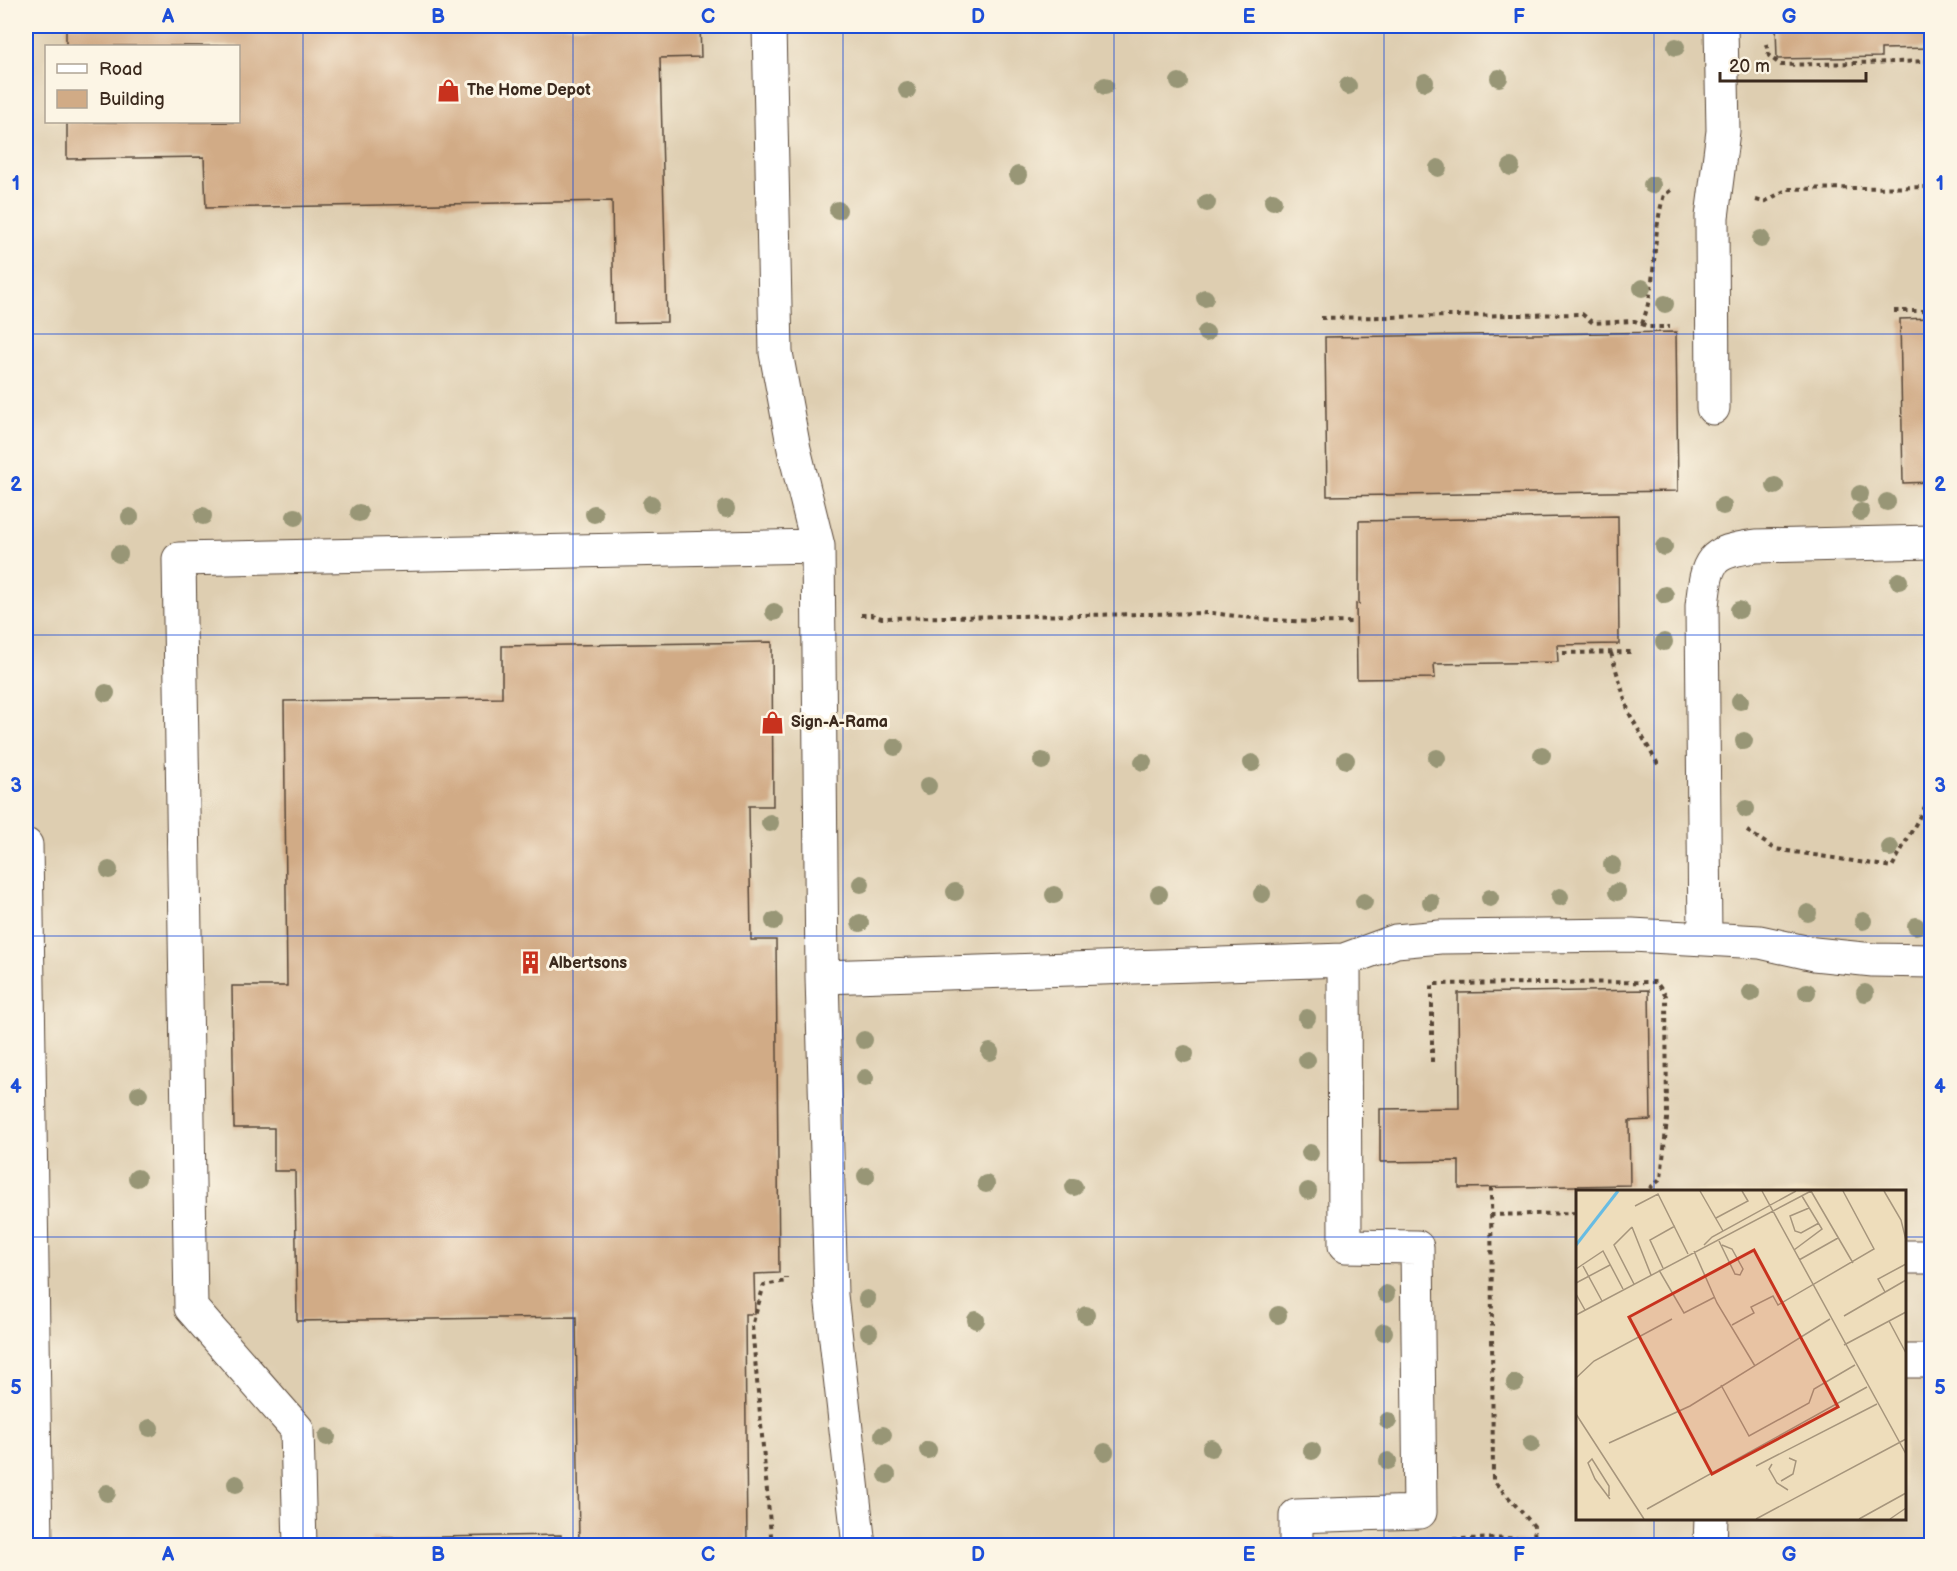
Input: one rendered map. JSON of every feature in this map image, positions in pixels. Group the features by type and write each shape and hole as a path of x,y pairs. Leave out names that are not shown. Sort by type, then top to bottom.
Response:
{"lane":[{"path":"769,26 776,353 794,449 818,546 822,976 831,1295 859,1545"},
{"path":"1713,408 1712,217 1723,131 1721,26"},
{"path":"1705,939 1702,606 1711,561 1728,550 1756,546 1932,542"},
{"path":"300,1545 297,1429 191,1308 178,559 818,546"},
{"path":"26,845 36,1545"},
{"path":"822,976 1344,960 1396,942 1440,937 1632,935 1760,942 1814,954 1873,960 1932,961"},
{"path":"1296,1545 1296,1516 1420,1512 1417,1247 1345,1246 1344,960"},
{"path":"1906,1257 1932,1257"},
{"path":"1906,1361 1932,1361"},
{"path":"1710,1545 1711,1520"}],"path":[{"path":"1766,41 1769,56 1781,65 1932,60"},
{"path":"1894,311 1932,310"},
{"path":"1321,318 1582,314 1593,323 1635,321 1649,327 1713,326"},
{"path":"819,615 871,615 882,618 1213,613 1311,623 1354,622"},
{"path":"1563,653 1633,652"},
{"path":"1611,653 1629,713 1667,781 1775,849 1892,867 1932,794"},
{"path":"1432,1062 1432,984 1656,982 1666,996 1667,1119 1661,1179 1647,1190"},
{"path":"1491,1188 1493,1480 1534,1526 1535,1545"},
{"path":"1490,1215 1576,1213"},
{"path":"772,1545 752,1326 764,1285 786,1281 786,1269"}],"shaded area":[{"path":"26,26 1931,26 1931,1545 26,1546"}],"building":[{"path":"66,26 700,26 701,57 660,58 667,322 614,323 612,201 206,208 204,157 67,159 67,123 240,123 240,45 66,45"},
{"path":"1776,26 1932,26 1932,48 1881,49 1881,57 1777,59"},
{"path":"1932,318 1932,482 1903,483 1900,319"},
{"path":"1676,332 1678,491 1327,496 1325,337"},
{"path":"1618,516 1619,644 1557,645 1558,662 1434,664 1435,678 1357,679 1356,603 1359,604 1359,521"},
{"name":"Albertsons","path":"772,642 773,806 749,806 751,940 776,940 779,1273 754,1274 755,1314 745,1314 747,1546 579,1546 576,1317 297,1321 295,1171 274,1171 274,1128 234,1128 232,986 287,986 284,701 502,698 502,646"},
{"path":"1649,990 1651,1120 1629,1121 1630,1185 1459,1188 1459,1161 1380,1162 1380,1109 1459,1108 1458,993"},
{"path":"561,1535 562,1546 371,1546 371,1538"},
{"path":"1530,1541 1530,1546 1379,1546 1379,1543"}],"place":[{"name":"The Home Depot","path":"449,90"},
{"name":"Sign-A-Rama","path":"773,722"},
{"name":"Albertsons","path":"531,963"}]}
